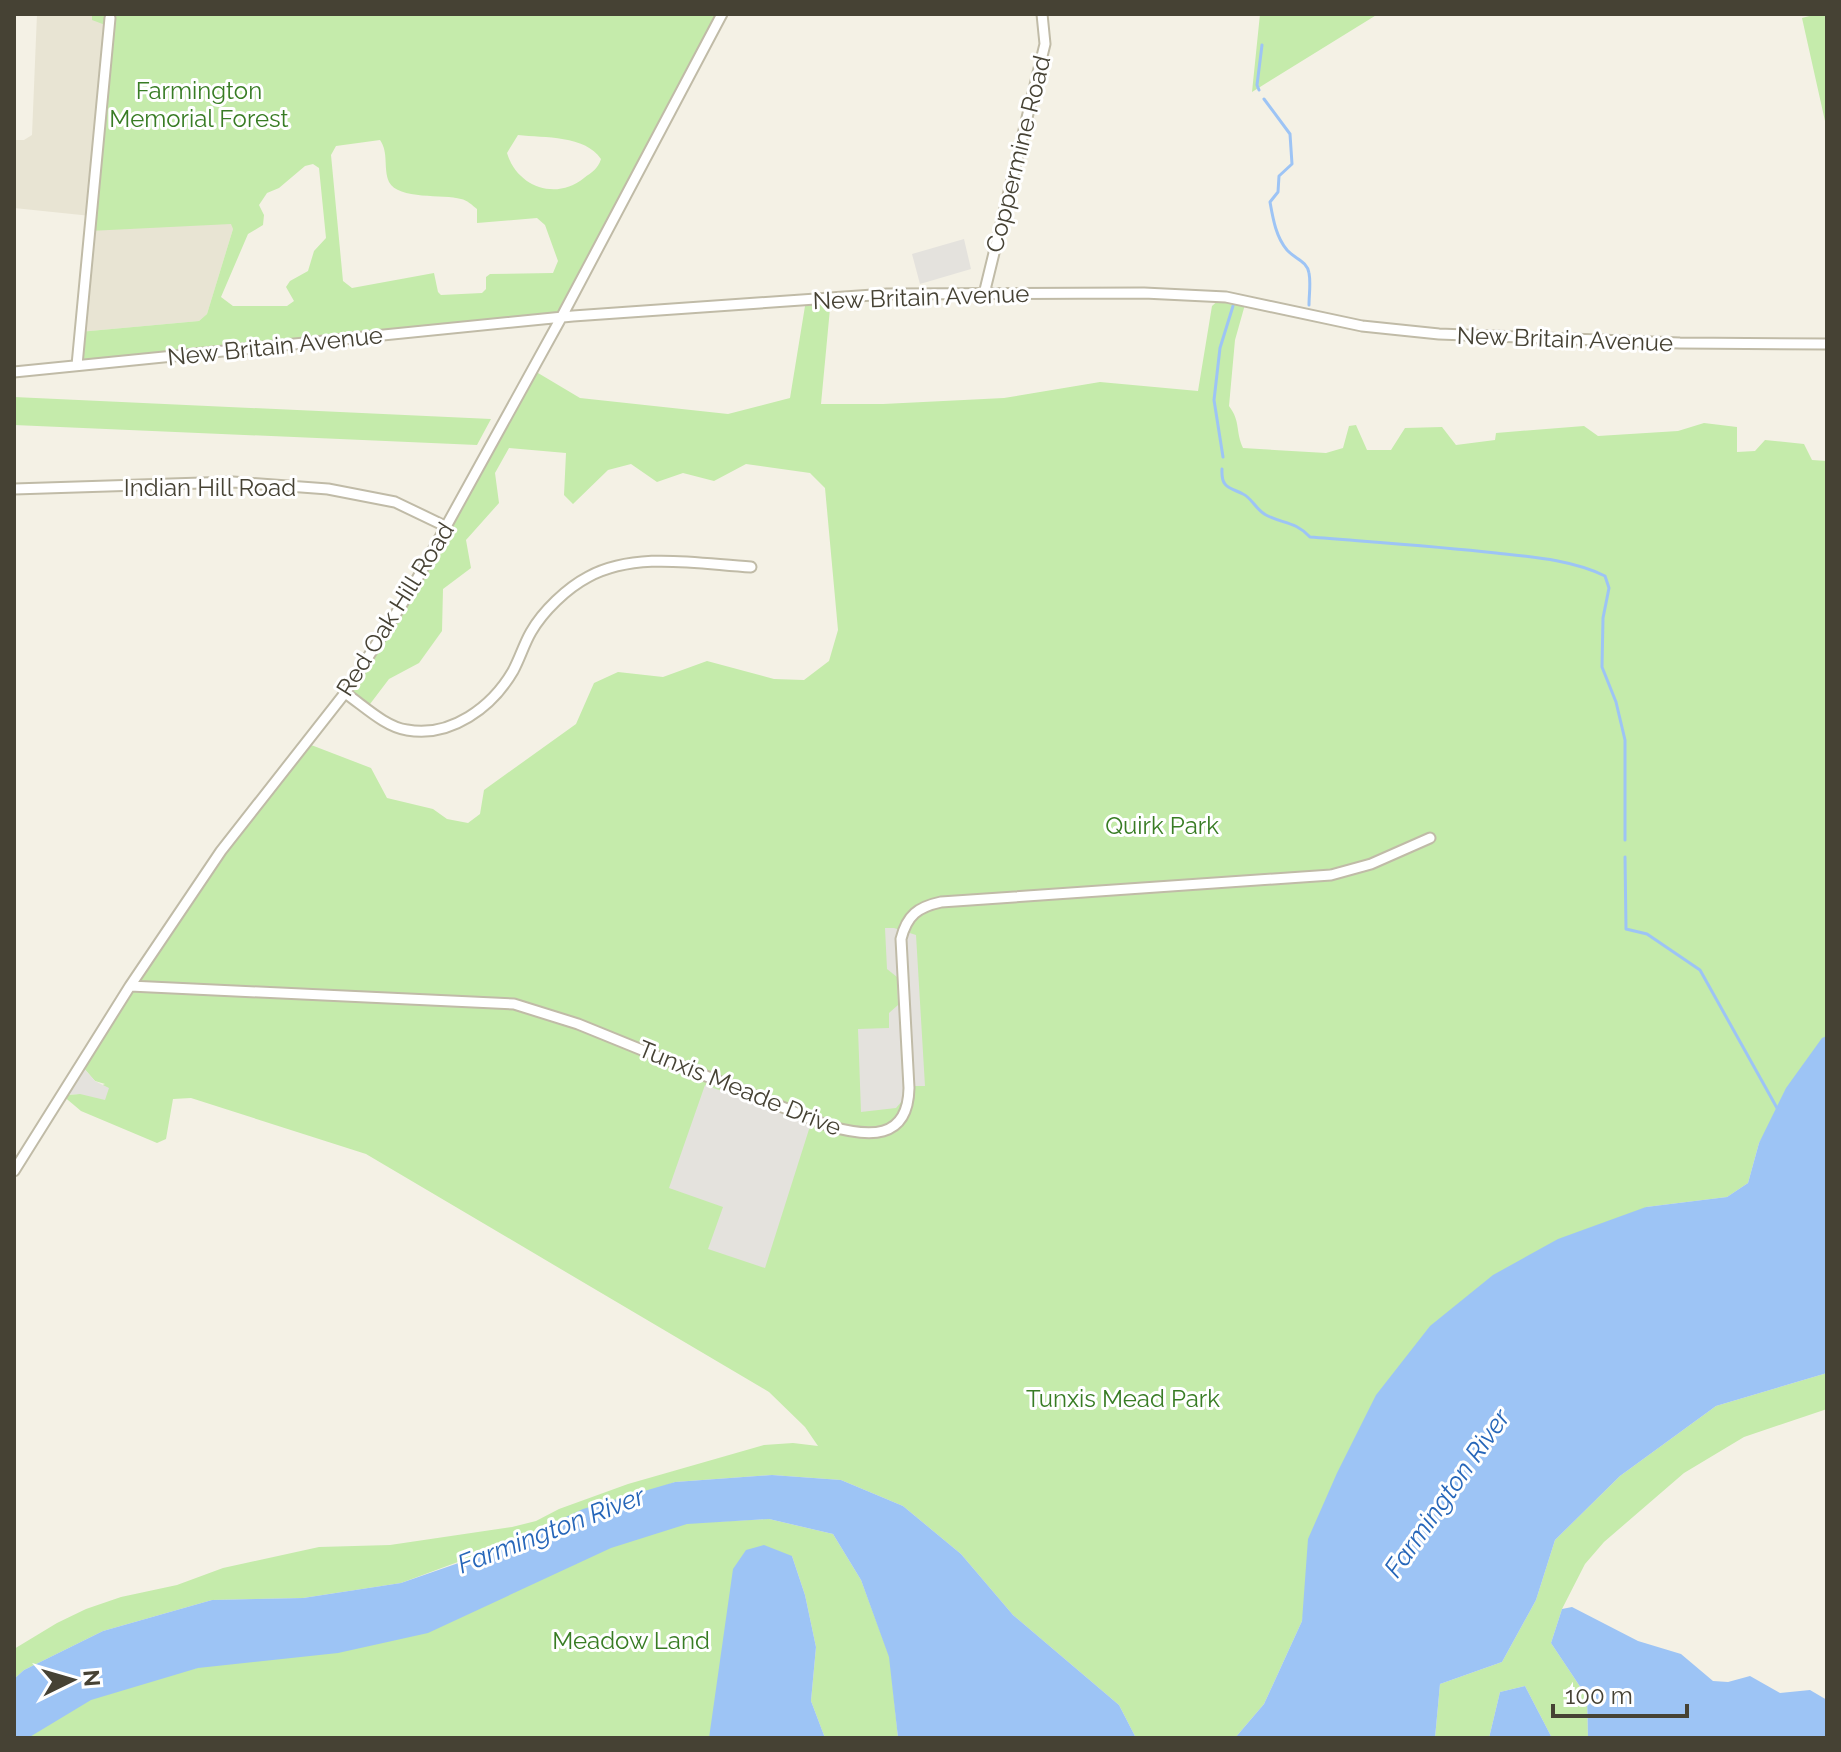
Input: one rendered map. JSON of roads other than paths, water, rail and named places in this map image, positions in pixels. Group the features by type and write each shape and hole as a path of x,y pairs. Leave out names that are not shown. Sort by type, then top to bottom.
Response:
{"street":[{"name":"Red Oak Hill Road","path":"14,1171 130,986 221,851 345,693 411,590 561,318 722,14"},
{"name":"Coppermine Road","path":"984,294 1045,44 1042,14"},
{"path":"77,365 110,18"},
{"name":"New Britain Avenue","path":"14,372 561,318 887,294 1144,293 1226,297 1362,326 1439,334 1680,343 1827,344"},
{"name":"Indian Hill Road","path":"14,489 233,482 328,489 395,502 447,527"},
{"path":"345,693 387,722 406,730 431,730 455,725 477,712 497,694 532,629 561,597 588,577 620,566 667,562 751,567"},
{"name":"Tunxis Meade Drive","path":"130,986 514,1004 578,1024 829,1126 866,1134 887,1130 906,1113 909,1088 901,939 905,924 914,912 925,906 1034,894 1331,875 1371,864 1430,838"}],"water":[{"name":"Farmington River","path":"1827,1036 1827,1373 1716,1406 1620,1476 1555,1540 1536,1600 1502,1662 1440,1684 1435,1738 1235,1738 1264,1704 1302,1621 1308,1539 1337,1473 1376,1395 1430,1326 1493,1275 1558,1239 1646,1207 1727,1197 1748,1183 1759,1143 1786,1088 1822,1038"},
{"name":"Farmington River","path":"772,1475 841,1480 903,1506 961,1554 1013,1615 1119,1705 1136,1738 898,1738 889,1657 861,1580 833,1534 769,1519 687,1524 611,1548 428,1633 338,1653 198,1668 91,1700 28,1738 14,1738 14,1679 24,1670 103,1631 212,1600 303,1598 401,1583 493,1551 583,1509 675,1482"},
{"path":"764,1545 792,1556 805,1595 816,1647 811,1701 825,1738 709,1738 733,1569 746,1550"},
{"path":"1572,1607 1638,1641 1681,1654 1713,1681 1728,1682 1750,1676 1780,1693 1810,1690 1827,1700 1827,1738 1588,1738 1587,1697 1551,1643 1562,1609"},
{"path":"1525,1686 1552,1738 1489,1738 1500,1692"}],"waterway":[{"path":"1259,90 1262,45"},
{"path":"1264,99 1290,134 1292,164 1279,176 1278,192 1270,202 1280,239 1308,269 1309,305"},
{"path":"1223,457 1214,400 1220,348 1233,306"},
{"path":"1222,469 1227,486 1246,496 1266,515 1294,525 1310,537 1538,558 1579,566 1605,576 1609,588 1603,618 1602,667 1616,702 1625,740 1625,840"},
{"path":"1625,857 1626,929 1647,934 1700,970 1777,1108"}],"park label":[{"name":"Farmington Memorial Forest","path":"199,104"},
{"name":"Quirk Park","path":"1162,825"},
{"name":"Tunxis Mead Park","path":"1123,1398"},
{"name":"Meadow Land","path":"631,1640"}]}
